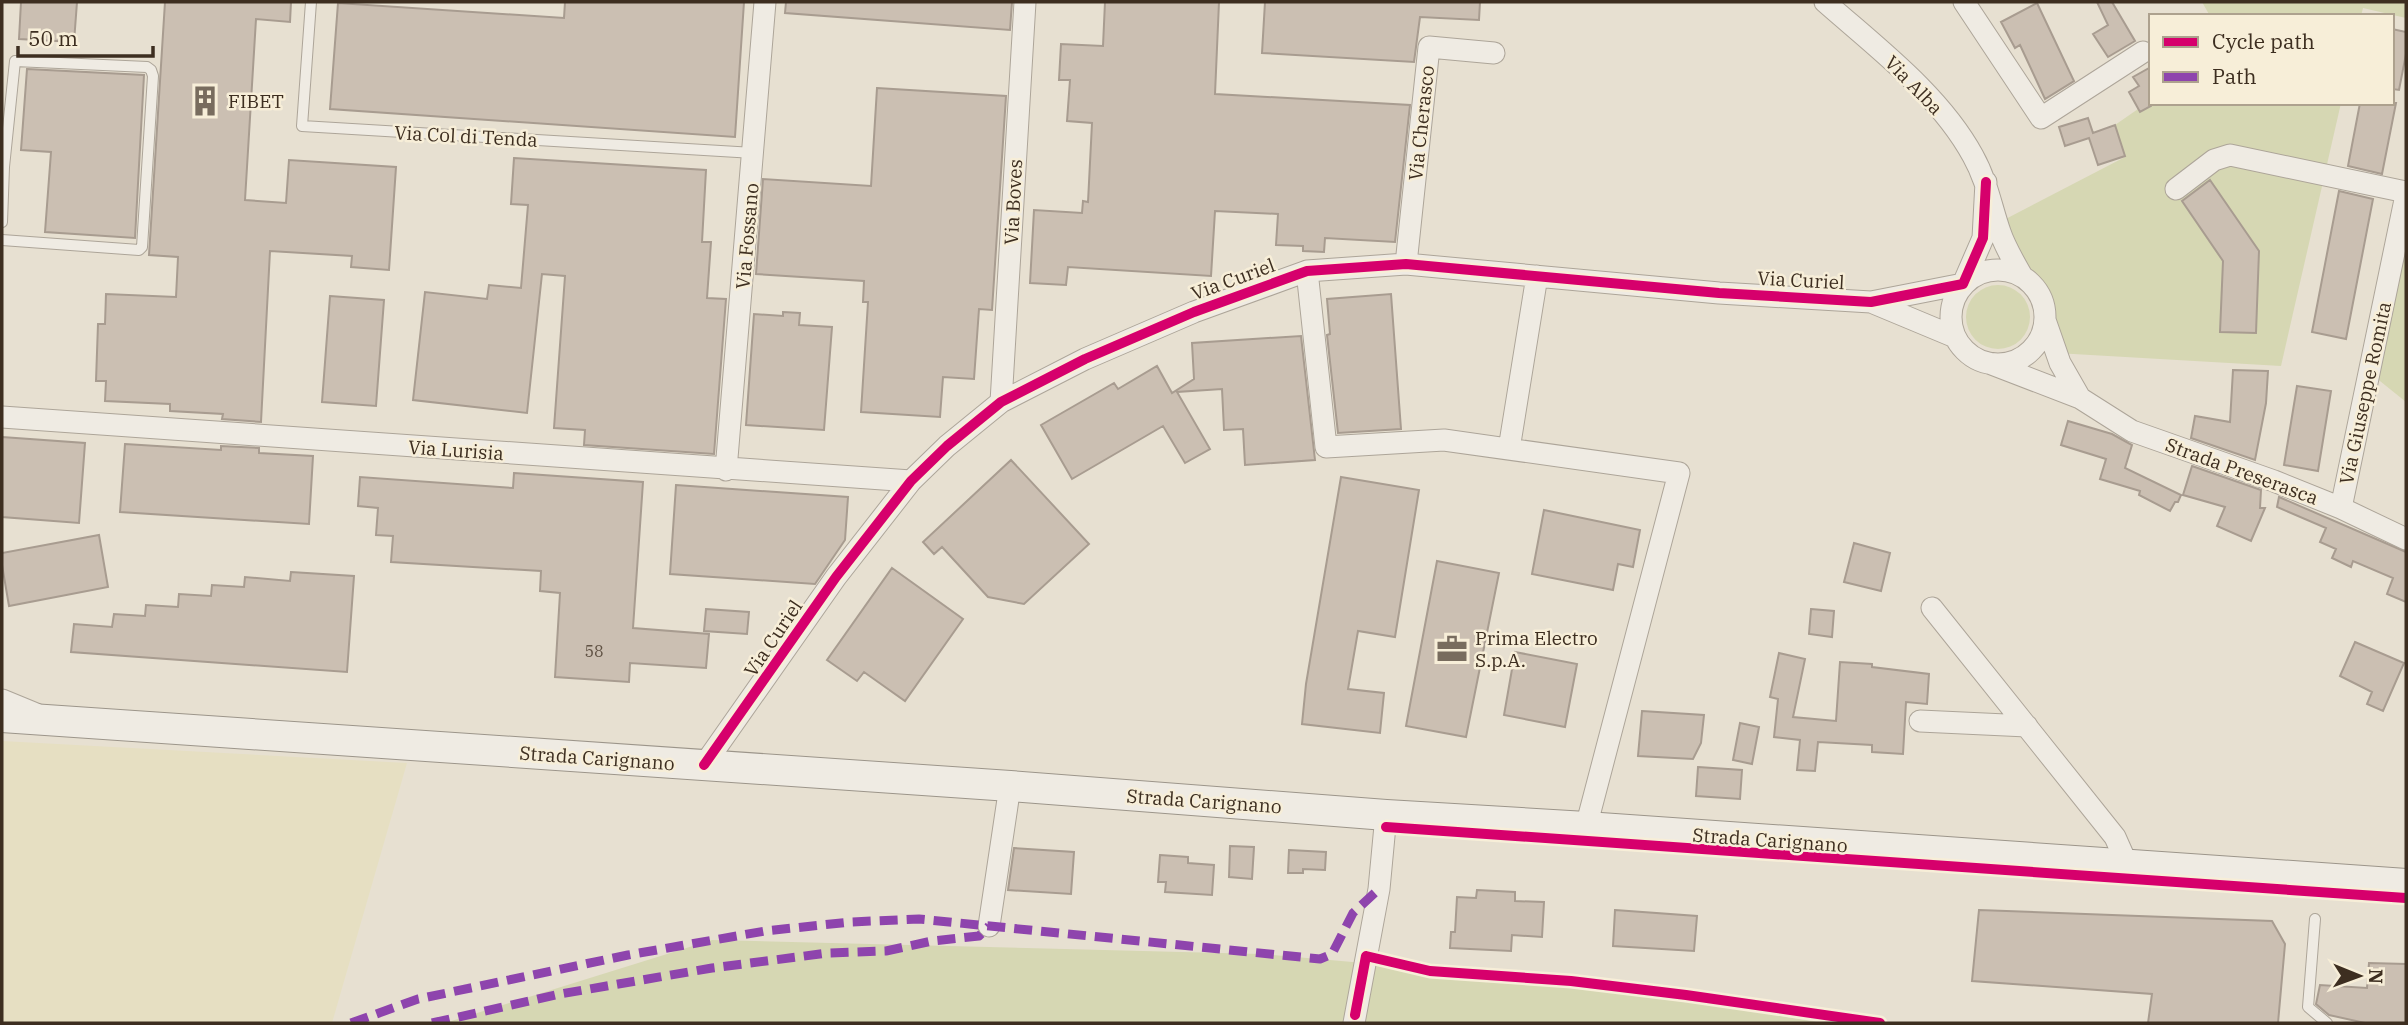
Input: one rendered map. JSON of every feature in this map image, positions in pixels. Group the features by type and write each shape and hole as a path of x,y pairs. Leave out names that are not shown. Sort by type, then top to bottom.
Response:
{"main road":[{"name":"Strada Carignano","path":"2,718 1010,786 1386,816 1586,827 2406,884"}],"street":[{"name":"Via Fossano","path":"726,470 765,2"},
{"name":"Via Boves","path":"1001,402 1025,2"},
{"name":"Via Alba","path":"1825,2 1901,68 1943,114 1972,154 1986,182 2001,234 2022,276"},
{"path":"1846,2 1852,26"},
{"path":"1964,2 2041,118 2143,52"},
{"name":"Via Cherasco","path":"1406,264 1429,47 1494,53"},
{"path":"2176,189 2214,160 2230,155 2406,194"},
{"path":"1963,284 1976,275 1991,270 2007,270 2022,276 2035,287 2043,303 2045,320 2041,336 2032,349 2020,359 2004,364 1989,363 1969,354 1955,337 1951,319 1953,300 1983,238 1986,182"},
{"name":"Via Giuseppe Romita","path":"2342,508 2406,194"},
{"name":"Via Curiel","path":"704,765 836,577 911,481 947,446 1001,402 1085,359 1194,312 1307,271 1406,264 1719,293 1871,302 1963,284"},
{"path":"1307,271 1326,447 1444,440 1679,473 1586,827"},
{"path":"1509,449 1537,276"},
{"name":"Via Curiel","path":"1871,302 1955,337"},
{"name":"Strada Preserasca","path":"2045,320 2060,363 2080,398"},
{"name":"Strada Preserasca","path":"1989,363 2080,398 2132,431 2274,481 2342,508 2406,539"},
{"name":"Via Lurisia","path":"2,417 911,481"},
{"path":"1932,608 2115,837 2127,864"},
{"path":"2,700 51,721"},
{"path":"1920,721 2027,726"},
{"path":"989,926 1010,786"},
{"path":"1354,1023 1378,889 1386,816"}],"lane":[{"name":"Via Col di Tenda","path":"311,2 302,126 754,153"},
{"path":"2,222 3,167 15,61 147,67 152,70 142,247 139,250 2,240"},
{"path":"2315,919 2308,1007 2327,1023"}],"shaded area":[{"path":"2,741 407,763 332,1023 2,1023"}],"green space":[{"path":"2202,2 2406,2 2406,18 2363,8 2362,14 2209,14"},
{"path":"2149,101 2149,105 2341,105 2281,366 2056,353 1998,223 2125,157 2115,125"},
{"path":"2406,224 2406,402 2370,373"},
{"path":"1998,285 2010,287 2021,294 2028,305 2028,329 2021,340 2010,347 1998,349 1986,347 1975,340 1968,329 1966,317 1968,305 1975,294 1986,287"},
{"path":"712,940 1260,954 1581,982 1822,1023 445,1023"}],"building":[{"path":"21,2 77,2 74,42 19,39"},
{"path":"165,2 291,2 290,22 256,19 245,200 286,203 289,160 396,167 389,270 351,267 352,256 270,251 261,422 222,419 223,414 170,411 170,404 105,401 106,381 96,381 98,324 105,324 106,294 176,297 178,257 149,255"},
{"path":"565,2 744,2 735,137 330,109 338,3 564,18"},
{"path":"786,2 1012,2 1010,30 785,13"},
{"path":"1105,2 1219,2 1215,94 1410,105 1395,242 1325,238 1324,252 1303,251 1303,246 1276,245 1278,214 1215,211 1211,276 1068,267 1066,285 1030,283 1034,210 1082,213 1083,201 1088,202 1092,123 1067,121 1070,80 1059,80 1061,44 1103,46"},
{"path":"1265,2 1480,2 1479,20 1420,17 1414,62 1262,53"},
{"path":"2097,2 2112,2 2135,41 2108,57 2093,34 2108,25"},
{"path":"2037,3 2074,81 2045,99 2020,45 2015,48 2001,22"},
{"path":"2394,29 2406,32 2406,54 2399,90 2394,89"},
{"path":"2149,68 2151,106 2140,112 2129,92 2139,86 2133,77"},
{"path":"27,69 144,75 135,238 45,232 51,152 21,150"},
{"path":"877,88 1006,96 992,310 979,309 974,379 943,377 940,417 861,412 868,302 863,302 864,281 756,274 763,179 871,186"},
{"path":"2396,103 2382,174 2348,166 2360,105"},
{"path":"2088,118 2093,133 2115,125 2125,156 2098,165 2089,138 2065,146 2059,127"},
{"path":"514,158 706,170 702,242 711,242 707,298 726,299 714,454 584,445 585,430 554,428 565,276 542,274 527,413 413,400 425,292 487,299 489,285 521,288 528,205 511,204"},
{"path":"2210,180 2259,251 2256,333 2220,332 2223,261 2182,201"},
{"path":"2339,191 2373,199 2346,339 2312,332"},
{"path":"1391,294 1401,429 1338,433 1327,335 1330,334 1327,299"},
{"path":"330,296 384,300 376,406 322,402"},
{"path":"783,312 800,313 799,325 832,327 824,430 746,425 754,314 783,316"},
{"path":"1301,336 1315,460 1245,465 1243,429 1224,430 1222,389 1177,392 1210,449 1185,463 1163,426 1072,479 1041,425 1114,383 1118,389 1157,366 1172,393 1194,379 1192,343"},
{"path":"2233,370 2268,371 2266,403 2255,460 2191,438 2195,416 2230,422"},
{"path":"2297,386 2331,391 2318,471 2284,465"},
{"path":"2068,421 2112,434 2132,445 2125,468 2181,495 2178,502 2175,502 2170,511 2139,495 2140,491 2100,479 2106,459 2061,445"},
{"path":"2,437 85,443 79,523 2,517"},
{"path":"125,444 221,450 221,446 259,448 259,453 313,456 309,524 120,512"},
{"path":"1011,460 1089,544 1024,604 988,597 942,547 934,554 923,542"},
{"path":"2192,466 2261,490 2260,508 2265,508 2251,541 2217,526 2225,507 2183,495"},
{"path":"514,473 643,482 633,628 709,634 706,668 630,663 629,682 555,677 560,593 540,591 541,571 391,562 393,536 376,535 378,508 358,506 360,477 513,488"},
{"path":"1341,477 1419,490 1395,637 1358,631 1348,689 1384,693 1380,733 1302,724 1306,684"},
{"path":"676,485 848,497 845,540 815,584 670,574"},
{"path":"2279,497 2406,552 2406,602 2387,594 2393,578 2353,561 2351,567 2332,558 2336,549 2320,542 2326,528 2277,507"},
{"path":"1544,510 1640,530 1633,567 1618,564 1613,590 1532,574"},
{"path":"99,535 108,587 9,606 2,553"},
{"path":"1854,543 1890,553 1881,591 1844,582"},
{"name":"Prima Electro S.p.A.","path":"1437,561 1499,573 1466,737 1406,726"},
{"path":"892,568 963,619 905,701 864,672 857,681 827,660"},
{"path":"291,572 354,576 347,672 71,652 74,624 112,627 114,614 145,616 146,605 178,607 179,594 211,596 212,585 244,587 245,577 290,581"},
{"path":"706,609 749,612 747,634 704,631"},
{"path":"1811,609 1834,611 1832,637 1809,634"},
{"path":"2355,642 2404,663 2383,711 2367,704 2372,692 2340,676"},
{"path":"1515,652 1577,664 1565,727 1504,715"},
{"path":"1779,653 1805,659 1793,717 1836,721 1840,662 1872,664 1872,667 1929,674 1927,704 1906,702 1903,754 1872,752 1872,745 1818,742 1815,771 1797,770 1800,740 1774,737 1778,699 1770,697"},
{"path":"1642,711 1704,715 1701,743 1693,759 1638,756"},
{"path":"1740,723 1759,727 1752,764 1733,760"},
{"path":"1698,767 1742,770 1740,799 1696,796"},
{"path":"1230,846 1254,847 1252,879 1229,877"},
{"path":"1014,848 1074,852 1071,894 1008,890"},
{"path":"1289,850 1326,852 1325,870 1303,869 1303,873 1288,873"},
{"path":"1160,855 1188,857 1188,863 1214,865 1212,895 1165,892 1166,882 1158,882"},
{"path":"1477,890 1515,892 1515,901 1544,902 1542,937 1512,935 1511,951 1450,948 1451,932 1455,932 1457,897 1476,898"},
{"path":"1615,910 1697,916 1694,951 1613,946"},
{"path":"1979,910 2272,921 2285,944 2278,1023 2148,1023 2152,994 1972,981"},
{"path":"2369,963 2406,964 2406,1023 2365,1023 2329,1015 2316,1004 2320,985 2367,988"}],"marked path":[{"path":"351,1023 418,999 628,955 765,931 850,922 919,919 1320,959 1332,954 1353,913 1379,889"},
{"path":"432,1023 560,994 712,968 828,953 886,951 932,941 979,936 989,926"}],"cycle path":[{"path":"704,765 836,577 911,481 947,446 1001,402 1085,359 1194,312 1307,271 1406,264 1719,293 1871,302 1963,284 1983,238 1986,182"},
{"path":"1386,827 2406,898"},
{"path":"1355,1015 1366,956 1430,971 1571,981 1880,1023"}],"place":[{"name":"FIBET","path":"205,101"},
{"name":"Prima Electro S.p.A.","path":"1452,649"}]}
